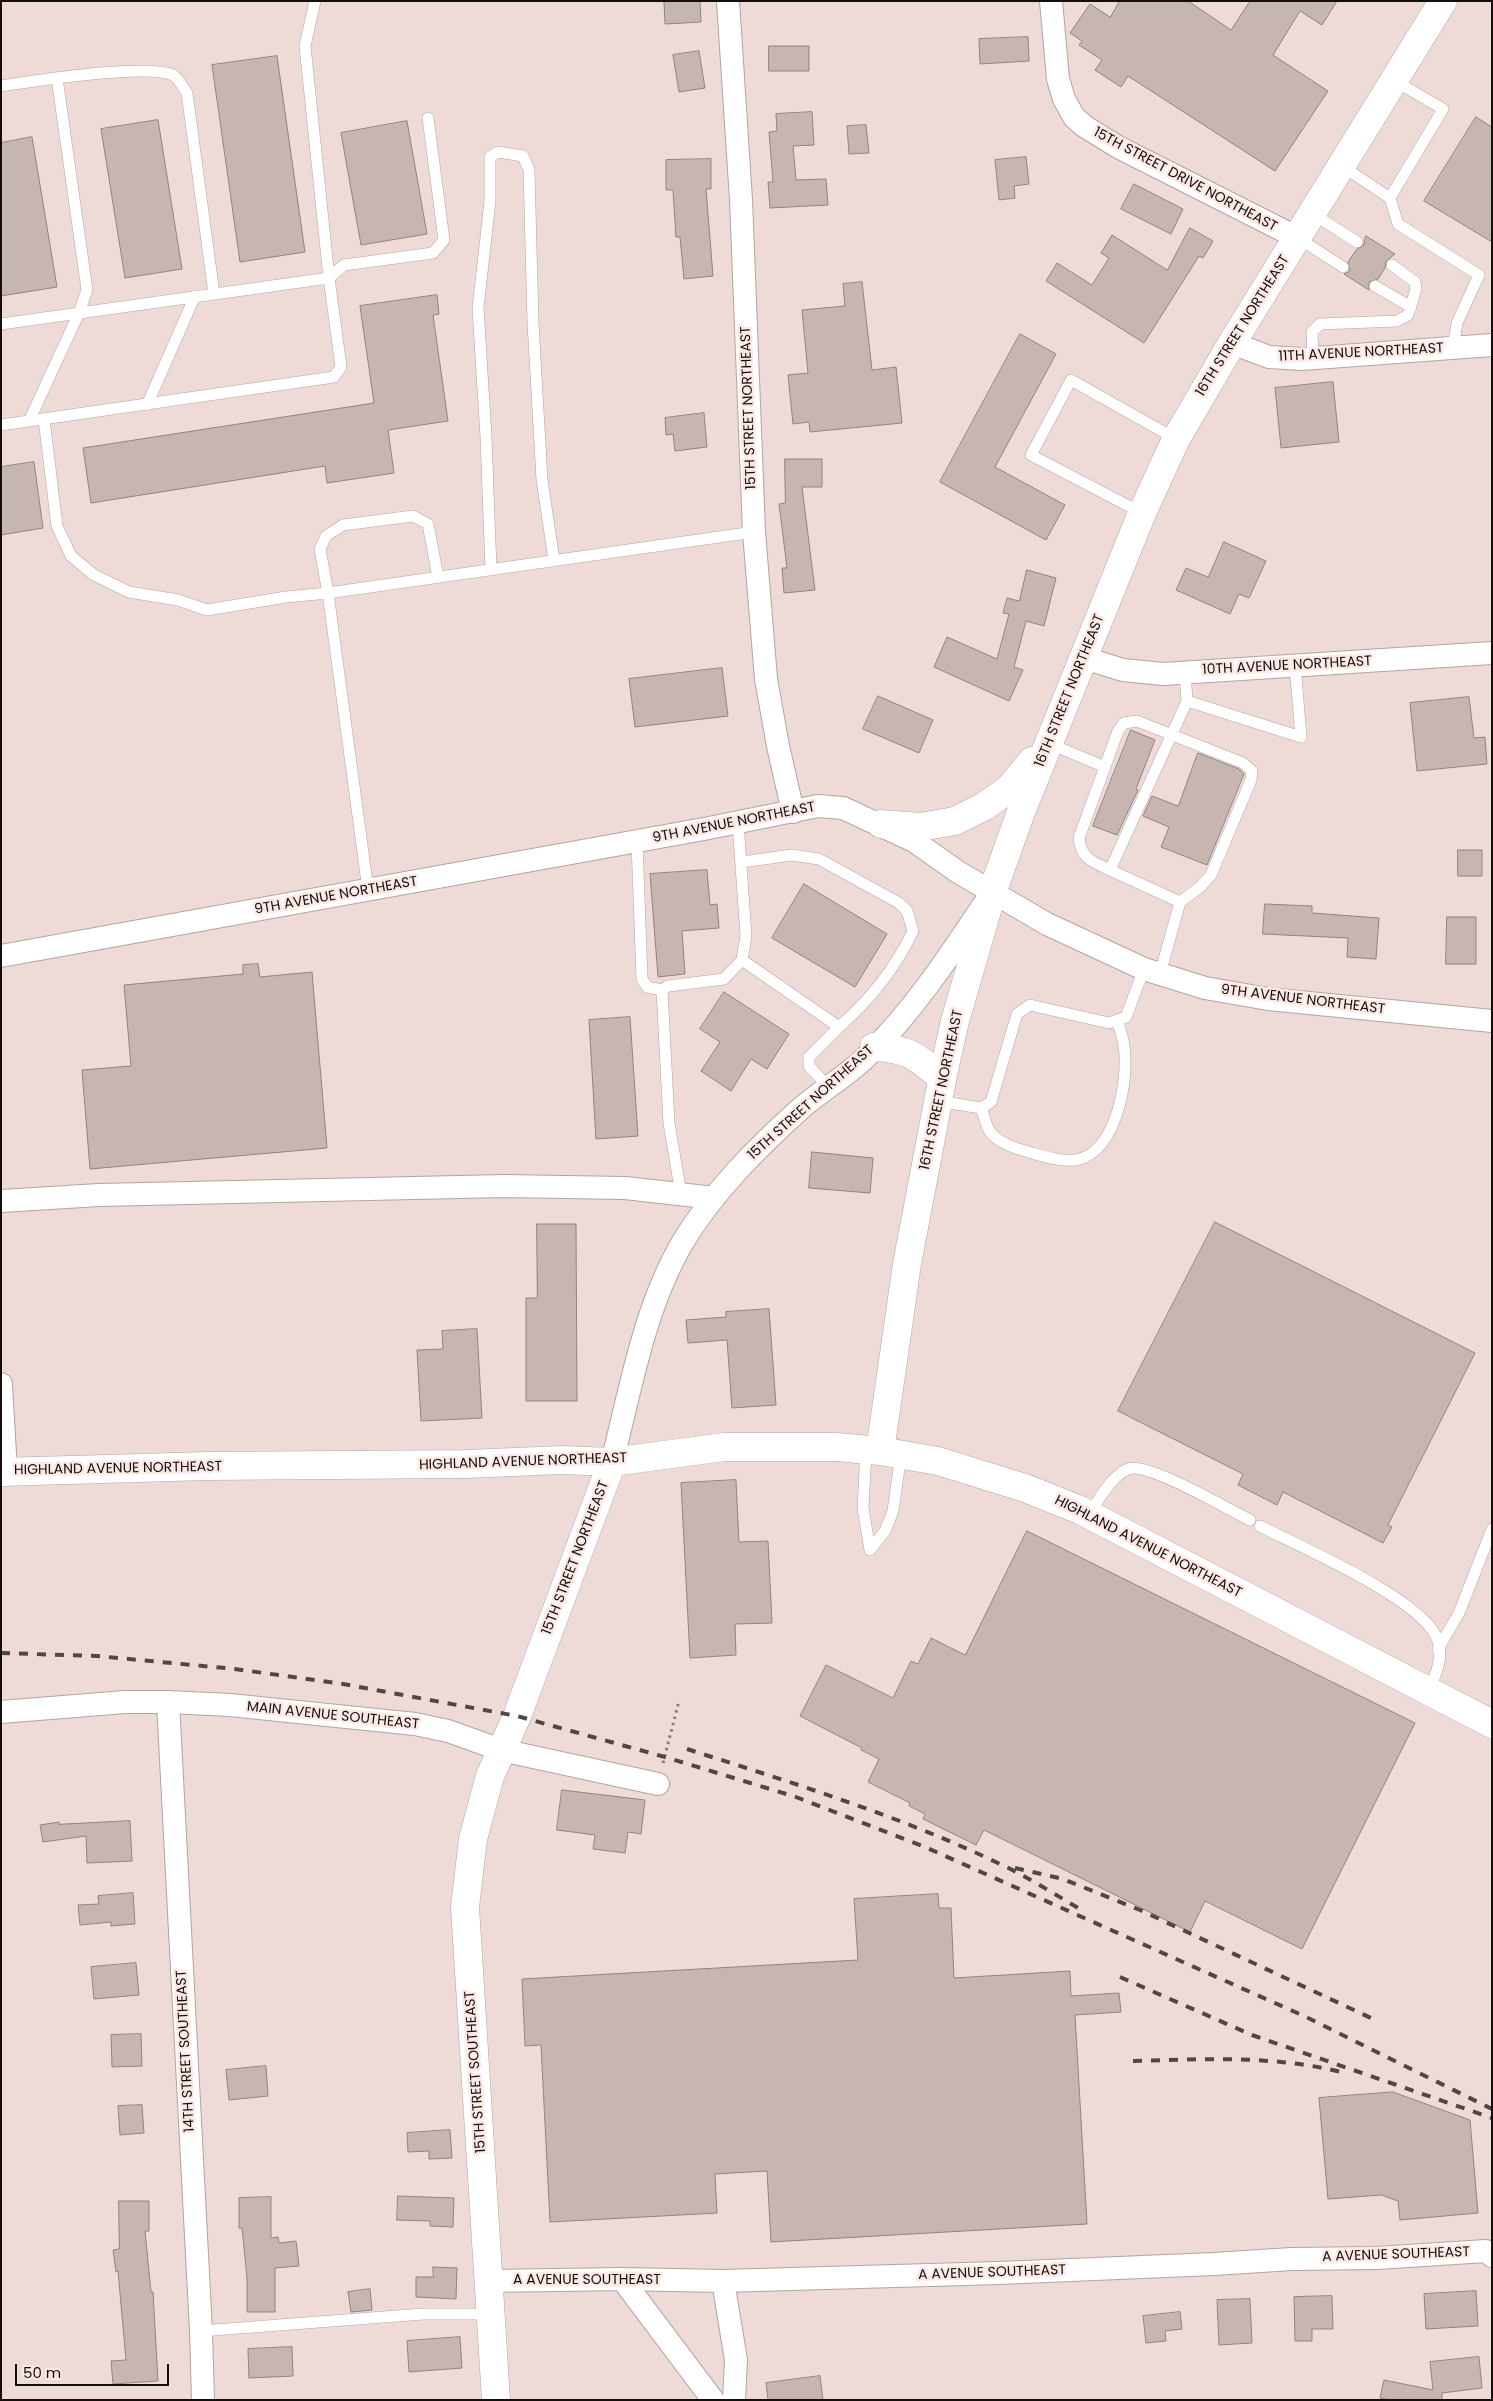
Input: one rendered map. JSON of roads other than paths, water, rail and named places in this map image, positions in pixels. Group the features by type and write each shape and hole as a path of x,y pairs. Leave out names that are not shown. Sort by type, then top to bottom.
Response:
{"main road":[{"name":"16TH STREET NORTHEAST","path":"882,1452 907,1264 940,1089 955,1021 993,890 1048,743 1142,513 1176,439 1232,343 1443,1"},
{"path":"881,824 920,827 955,821 977,810 1009,789 1048,743"},
{"path":"874,1048 906,1051 940,1089"},
{"name":"HIGHLAND AVENUE NORTHEAST","path":"4,1472 207,1466 456,1464 562,1460 612,1462 724,1447 793,1446 882,1452 968,1469 1025,1488 1089,1514 1492,1724"},
{"name":"15TH STREET NORTHEAST","path":"500,1750 517,1716 612,1462"},
{"name":"15TH STREET SOUTHEAST","path":"496,2400 465,1907 473,1840 490,1776 500,1750"}],"street":[{"name":"15TH STREET NORTHEAST","path":"728,1 741,200 754,532 766,679 778,746 793,812"},
{"name":"15TH STREET DRIVE NORTHEAST","path":"1051,1 1058,79 1064,99 1074,116 1084,126 1118,147 1298,238"},
{"name":"11TH AVENUE NORTHEAST","path":"1232,343 1269,357 1313,358 1492,345"},
{"name":"10TH AVENUE NORTHEAST","path":"1084,658 1123,670 1163,674 1492,653"},
{"name":"9TH AVENUE NORTHEAST","path":"1,956 637,842 818,806 843,808 881,824 914,841 958,872 993,890 1047,924 1093,947 1152,971 1205,988 1268,998 1492,1021"},
{"name":"15TH STREET NORTHEAST","path":"612,1462 646,1330 660,1289 684,1240 736,1170 800,1110 829,1088 874,1048 928,985 993,890"},
{"path":"1,1201 99,1195 504,1186 625,1188 714,1198"},
{"path":"1,1384 4,1472"},
{"name":"MAIN AVENUE SOUTHEAST","path":"1,1712 125,1702 168,1702 230,1705 414,1724 448,1731 500,1750 658,1784"},
{"name":"14TH STREET SOUTHEAST","path":"168,1702 203,2400"},
{"name":"A AVENUE SOUTHEAST","path":"490,2281 622,2279 723,2281 1096,2269 1292,2259 1377,2258 1486,2251 1492,2256"},
{"path":"622,2279 713,2400"},
{"path":"723,2281 736,2360 734,2400"}],"lane":[{"path":"1,425 334,378 340,367 305,46 314,1"},
{"path":"1,86 57,78 157,71 174,76 187,92 214,294"},
{"path":"30,421 80,313 87,290 57,78"},
{"path":"1390,198 1442,109 1395,81"},
{"path":"1,324 329,278 344,265 432,254 444,240 428,118"},
{"path":"491,570 486,437 478,308 490,201 490,157 498,152 523,156 529,170 533,323 542,480 554,560"},
{"path":"1342,166 1390,198 1398,224 1478,275 1456,323 1453,348"},
{"path":"1313,214 1357,242"},
{"path":"1298,238 1343,268"},
{"path":"1313,358 1312,332 1316,326 1397,321 1408,315 1415,282 1392,264"},
{"path":"1375,286 1411,307"},
{"path":"146,405 195,296"},
{"path":"1142,513 1031,455 1071,380 1176,439"},
{"path":"44,419 57,526 71,556 94,575 129,592 178,600 207,610 286,597 328,593 754,532"},
{"path":"368,890 328,593 320,549 326,536 343,525 413,516 428,524 438,577"},
{"path":"1187,701 1301,738 1295,666"},
{"path":"1110,870 1187,701 1185,672"},
{"path":"981,1108 991,1102 1017,1014 1030,1005 1109,1023 1126,1017 1152,971 1180,902 1200,887 1211,875 1251,780 1252,771 1243,763 1137,720 1126,721 1120,728 1080,838 1081,850 1086,858 1180,902"},
{"path":"1048,743 1105,767"},
{"path":"637,842 642,979 647,987 662,990 668,986 724,979 742,960 746,936 738,823"},
{"path":"742,862 792,855 819,859 899,903 907,911 913,931 899,960 859,1010 809,1057 809,1066 829,1088"},
{"path":"742,960 839,1027"},
{"path":"662,990 669,1123 682,1194"},
{"path":"940,1089 981,1108 991,1133 1012,1147 1050,1158 1079,1160 1093,1152 1103,1142 1116,1114 1125,1082 1124,1046 1117,1020"},
{"path":"882,1452 893,1511 885,1531 870,1550 863,1508 882,1452"},
{"path":"1089,1514 1116,1477 1130,1468 1153,1470 1255,1523 1383,1590 1425,1619 1437,1638 1440,1662 1429,1691"},
{"path":"1438,1649 1459,1613 1492,1529"},
{"path":"201,2331 423,2314 491,2314"}],"railway":[{"path":"1,1653 97,1656 235,1669 343,1684 517,1716 665,1757 796,1797 925,1847 1304,2016 1492,2109"},
{"path":"687,1749 885,1815 1010,1869 1080,1909"},
{"path":"1015,1868 1063,1879 1140,1910 1371,2018"},
{"path":"1120,1977 1252,2035 1492,2118"},
{"path":"1133,2061 1213,2059 1266,2061 1293,2063 1345,2073"}]}
